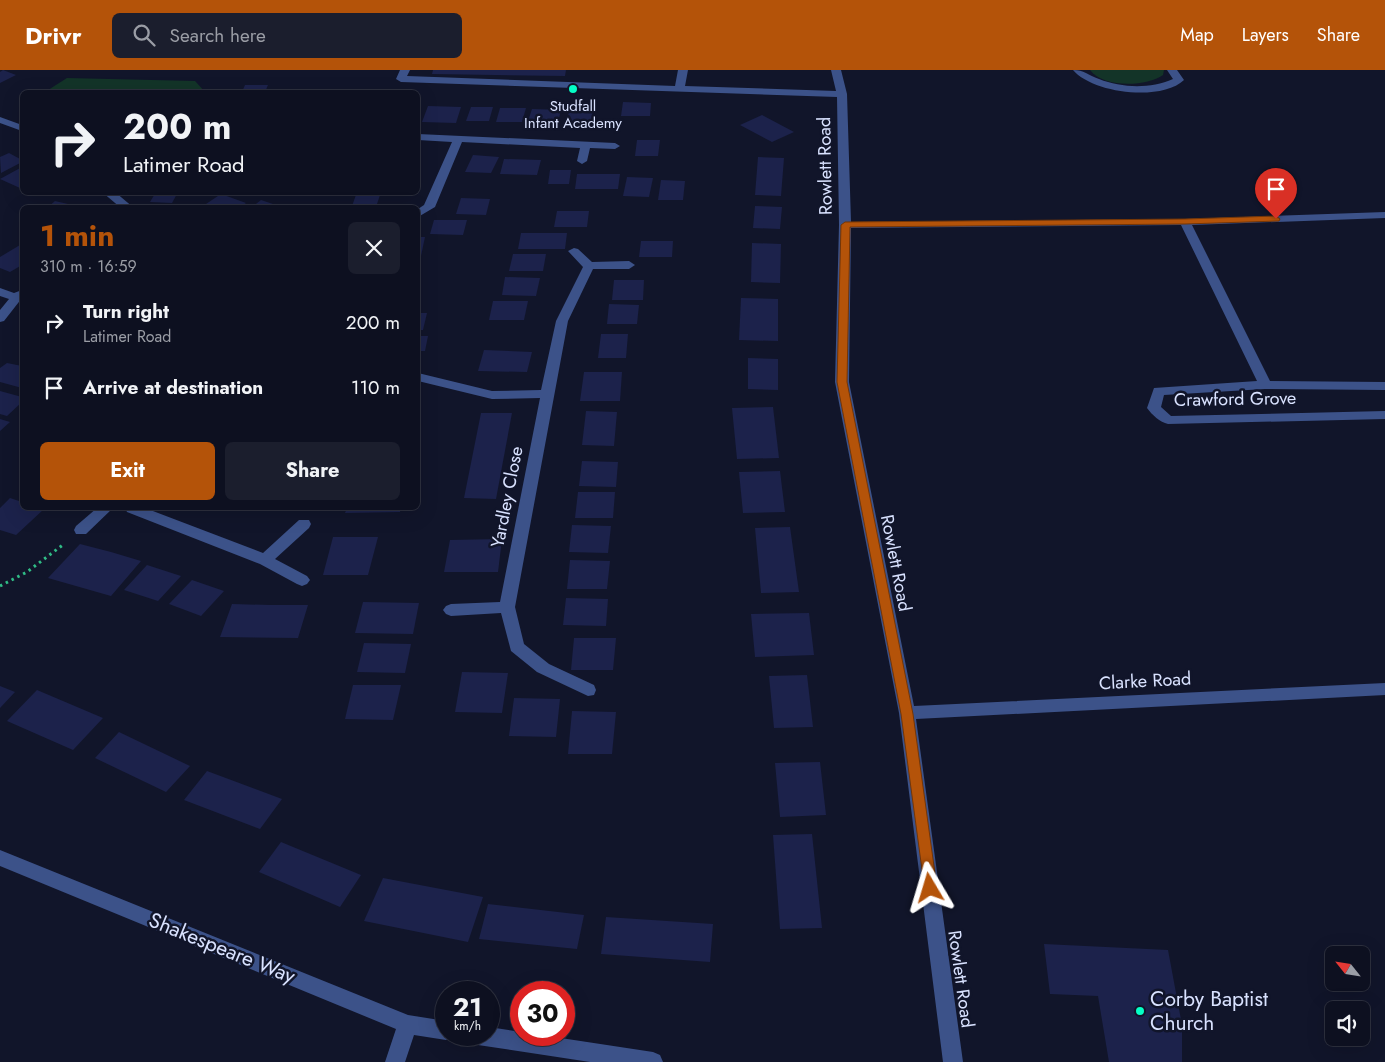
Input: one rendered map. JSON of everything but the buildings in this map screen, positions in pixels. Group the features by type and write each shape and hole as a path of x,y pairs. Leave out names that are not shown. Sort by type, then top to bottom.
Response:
{"street":[{"path":"405,70 401,79 842,94"},
{"path":"679,89 683,70"},
{"name":"Rowlett Road","path":"836,70 842,94 845,225 842,382 907,714 953,1062"},
{"path":"1078,70 1083,78 1112,87 1158,88 1178,80 1172,70"},
{"path":"0,120 20,127"},
{"path":"420,137 615,146"},
{"path":"420,213 430,207 458,139"},
{"path":"582,161 586,145"},
{"path":"112,195 125,205"},
{"path":"845,225 1185,222 1385,215"},
{"name":"Crawford Grove","path":"1185,222 1265,385"},
{"path":"574,251 588,266 629,265"},
{"name":"Yardley Close","path":"588,266 562,321 507,607 517,647 543,668 588,690"},
{"path":"0,292 19,295"},
{"path":"0,318 19,295"},
{"path":"420,377 492,395 547,394"},
{"name":"Crawford Grove","path":"1385,386 1265,385 1159,391 1154,408 1168,420 1385,414"},
{"path":"81,530 104,510"},
{"path":"137,510 265,560 302,580"},
{"path":"265,560 304,524"},
{"path":"451,610 507,607"},
{"name":"Clarke Road","path":"907,714 1385,689"},
{"name":"Shakespeare Way","path":"0,858 408,1024 435,1028"},
{"path":"395,1062 408,1024"},
{"path":"500,1038 653,1062"}],"path":[{"path":"0,586 27,572 81,530"}],"green space":[{"path":"1090,70 1164,70 1163,75 1156,79 1125,84 1104,80"},
{"path":"67,78 195,81 203,90 48,90"}],"place":[{"name":"Studfall Infant Academy","path":"573,89"},
{"name":"Corby Baptist Church","path":"1140,1011"}],"route":[{"path":"930,888 907,714 842,382 845,225 1185,222 1276,219"}]}
